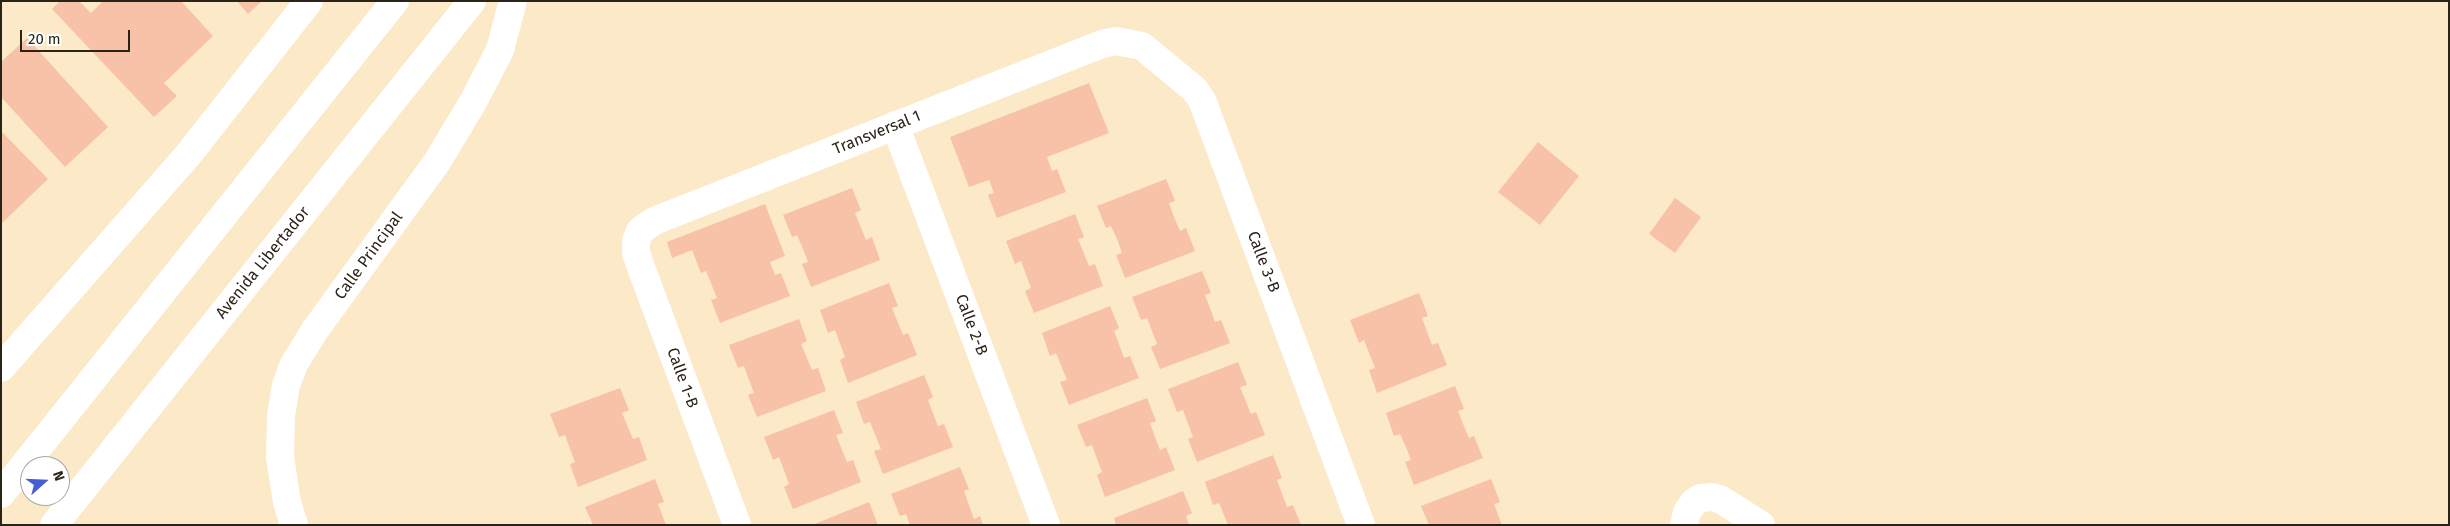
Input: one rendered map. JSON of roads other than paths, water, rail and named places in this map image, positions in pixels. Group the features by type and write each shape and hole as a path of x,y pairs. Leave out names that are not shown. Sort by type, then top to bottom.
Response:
{"street":[{"path":"1,368 188,155 309,1"},
{"path":"1,494 395,1"},
{"name":"Avenida Libertador","path":"54,525 472,1"},
{"name":"Calle Principal","path":"294,525 287,502 280,457 281,416 286,385 294,364 315,330 437,162 460,124 500,50 513,1"},
{"name":"Transversal 1","path":"640,231 654,221 1102,44 1116,41"},
{"name":"Calle 3-B","path":"1116,41 1142,46 1194,89 1202,100 1362,525"},
{"name":"Calle 2-B","path":"895,126 1046,525"},
{"name":"Calle 1-B","path":"640,231 636,247 642,270 737,525"},
{"path":"1686,518 1694,502 1701,498 1712,497 1720,499 1761,525"}]}
